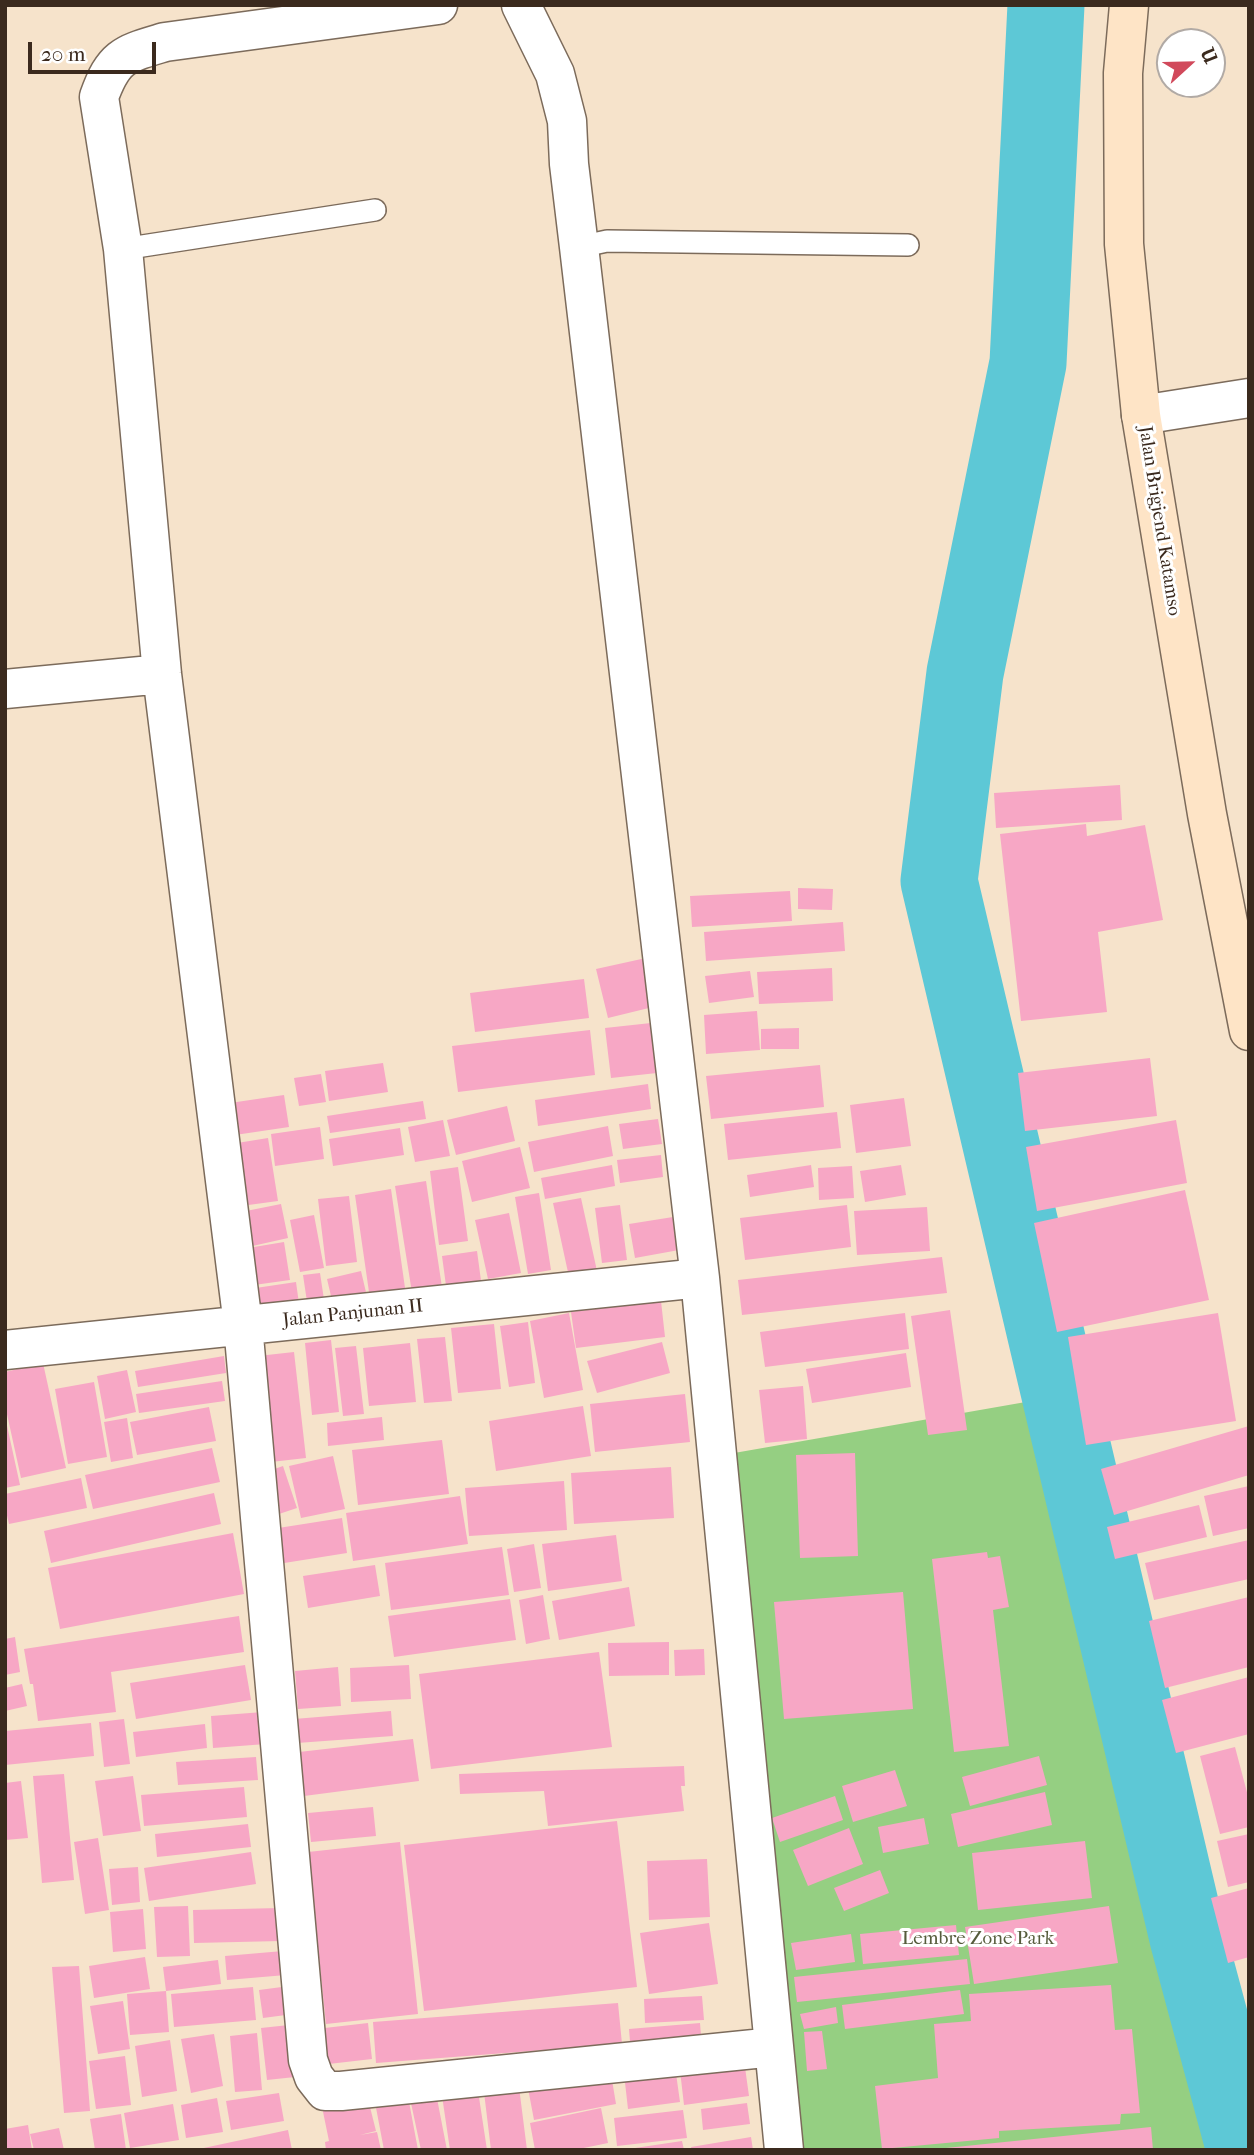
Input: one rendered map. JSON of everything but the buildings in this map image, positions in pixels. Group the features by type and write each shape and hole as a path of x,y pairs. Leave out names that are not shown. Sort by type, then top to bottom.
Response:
{"street":[{"path":"438,5 165,42 127,53 107,74 99,97 123,249 162,674 243,1325 308,2060 314,2077 325,2091 341,2091 774,2047"},
{"path":"521,5 555,74 567,121 569,164 700,1278 784,2150"},
{"name":"Jalan Brigjend Katamso","path":"1129,5 1123,73 1124,244 1164,412 1207,814 1249,1031"},
{"path":"1164,412 1249,398"},
{"path":"5,689 162,674"},
{"name":"Jalan Panjunan II","path":"5,1350 700,1278"}],"lane":[{"path":"123,249 375,210"},
{"path":"579,247 607,241 908,246"}],"green space":[{"name":"Lembre Zone Park","path":"1060,1396 1247,2150 787,2150 717,1456"}],"waterway":[{"path":"1046,5 1028,363 965,673 939,881 1188,1938 1245,2150"}]}
